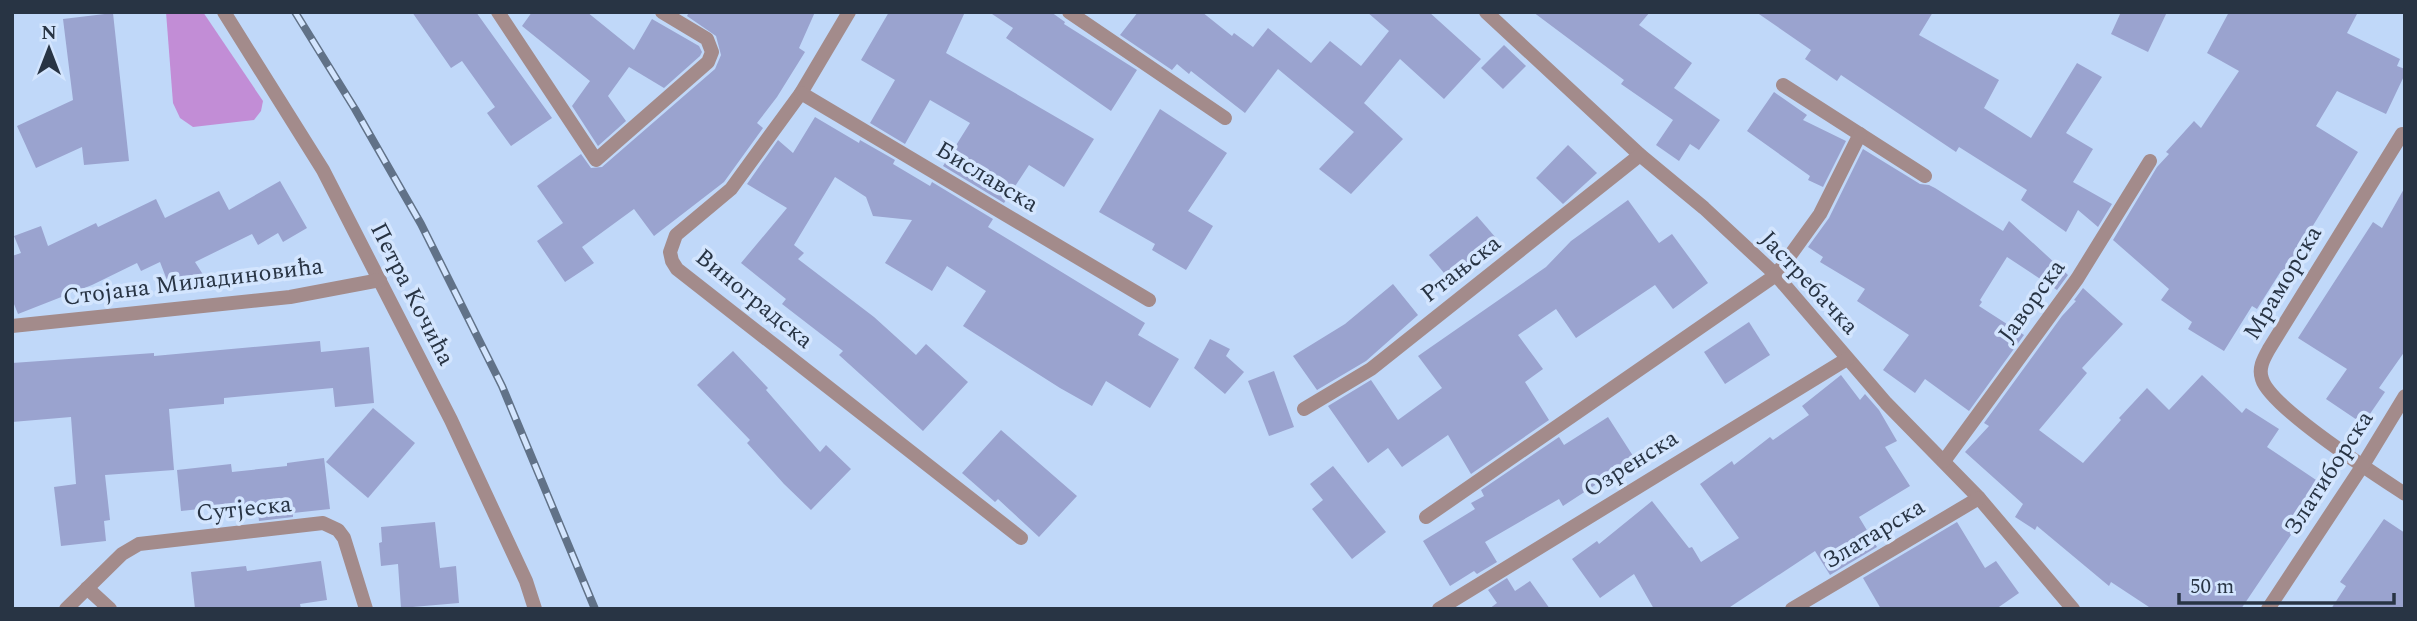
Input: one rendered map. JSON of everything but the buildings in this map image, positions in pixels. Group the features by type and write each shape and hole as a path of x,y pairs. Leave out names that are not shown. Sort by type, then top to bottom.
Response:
{"street":[{"name":"Петра Кочића","path":"224,12 323,170 452,419 526,581 535,609"},
{"path":"498,12 596,160 708,62 712,51 707,39 662,12"},
{"name":"Виноградска","path":"849,12 801,93 731,189 676,235 670,252 672,261 677,269 1021,538"},
{"path":"1069,12 1225,118"},
{"name":"Јастребачка","path":"1486,12 1640,155 1704,208 1776,275 1886,403 1979,498 2073,609"},
{"path":"1783,85 1925,176"},
{"name":"Биславска","path":"801,93 1149,300"},
{"path":"1426,517 1776,275 1820,214 1860,134"},
{"name":"Мраморска","path":"2363,466 2291,414 2270,395 2262,382 2260,372 2269,349 2402,134"},
{"name":"Ртањска","path":"1304,410 1371,369 1640,155"},
{"name":"Јаворска","path":"1944,461 2077,279 2150,161"},
{"name":"Стојана Миладиновића","path":"12,326 290,297 380,280"},
{"name":"Озренска","path":"1439,609 1847,359"},
{"name":"Златиборска","path":"2268,609 2363,466 2405,396"},
{"path":"2363,466 2405,494"},
{"name":"Златарска","path":"1792,609 1979,498"},
{"name":"Сутјеска","path":"66,609 127,550 139,544 323,523 338,530 344,538 366,609"},
{"path":"87,589 110,609"}],"shaded area":[{"path":"166,12 203,12 263,101 261,111 254,120 193,127 180,118 173,103"}],"railway":[{"path":"295,12 421,224 502,386 595,609"}]}
